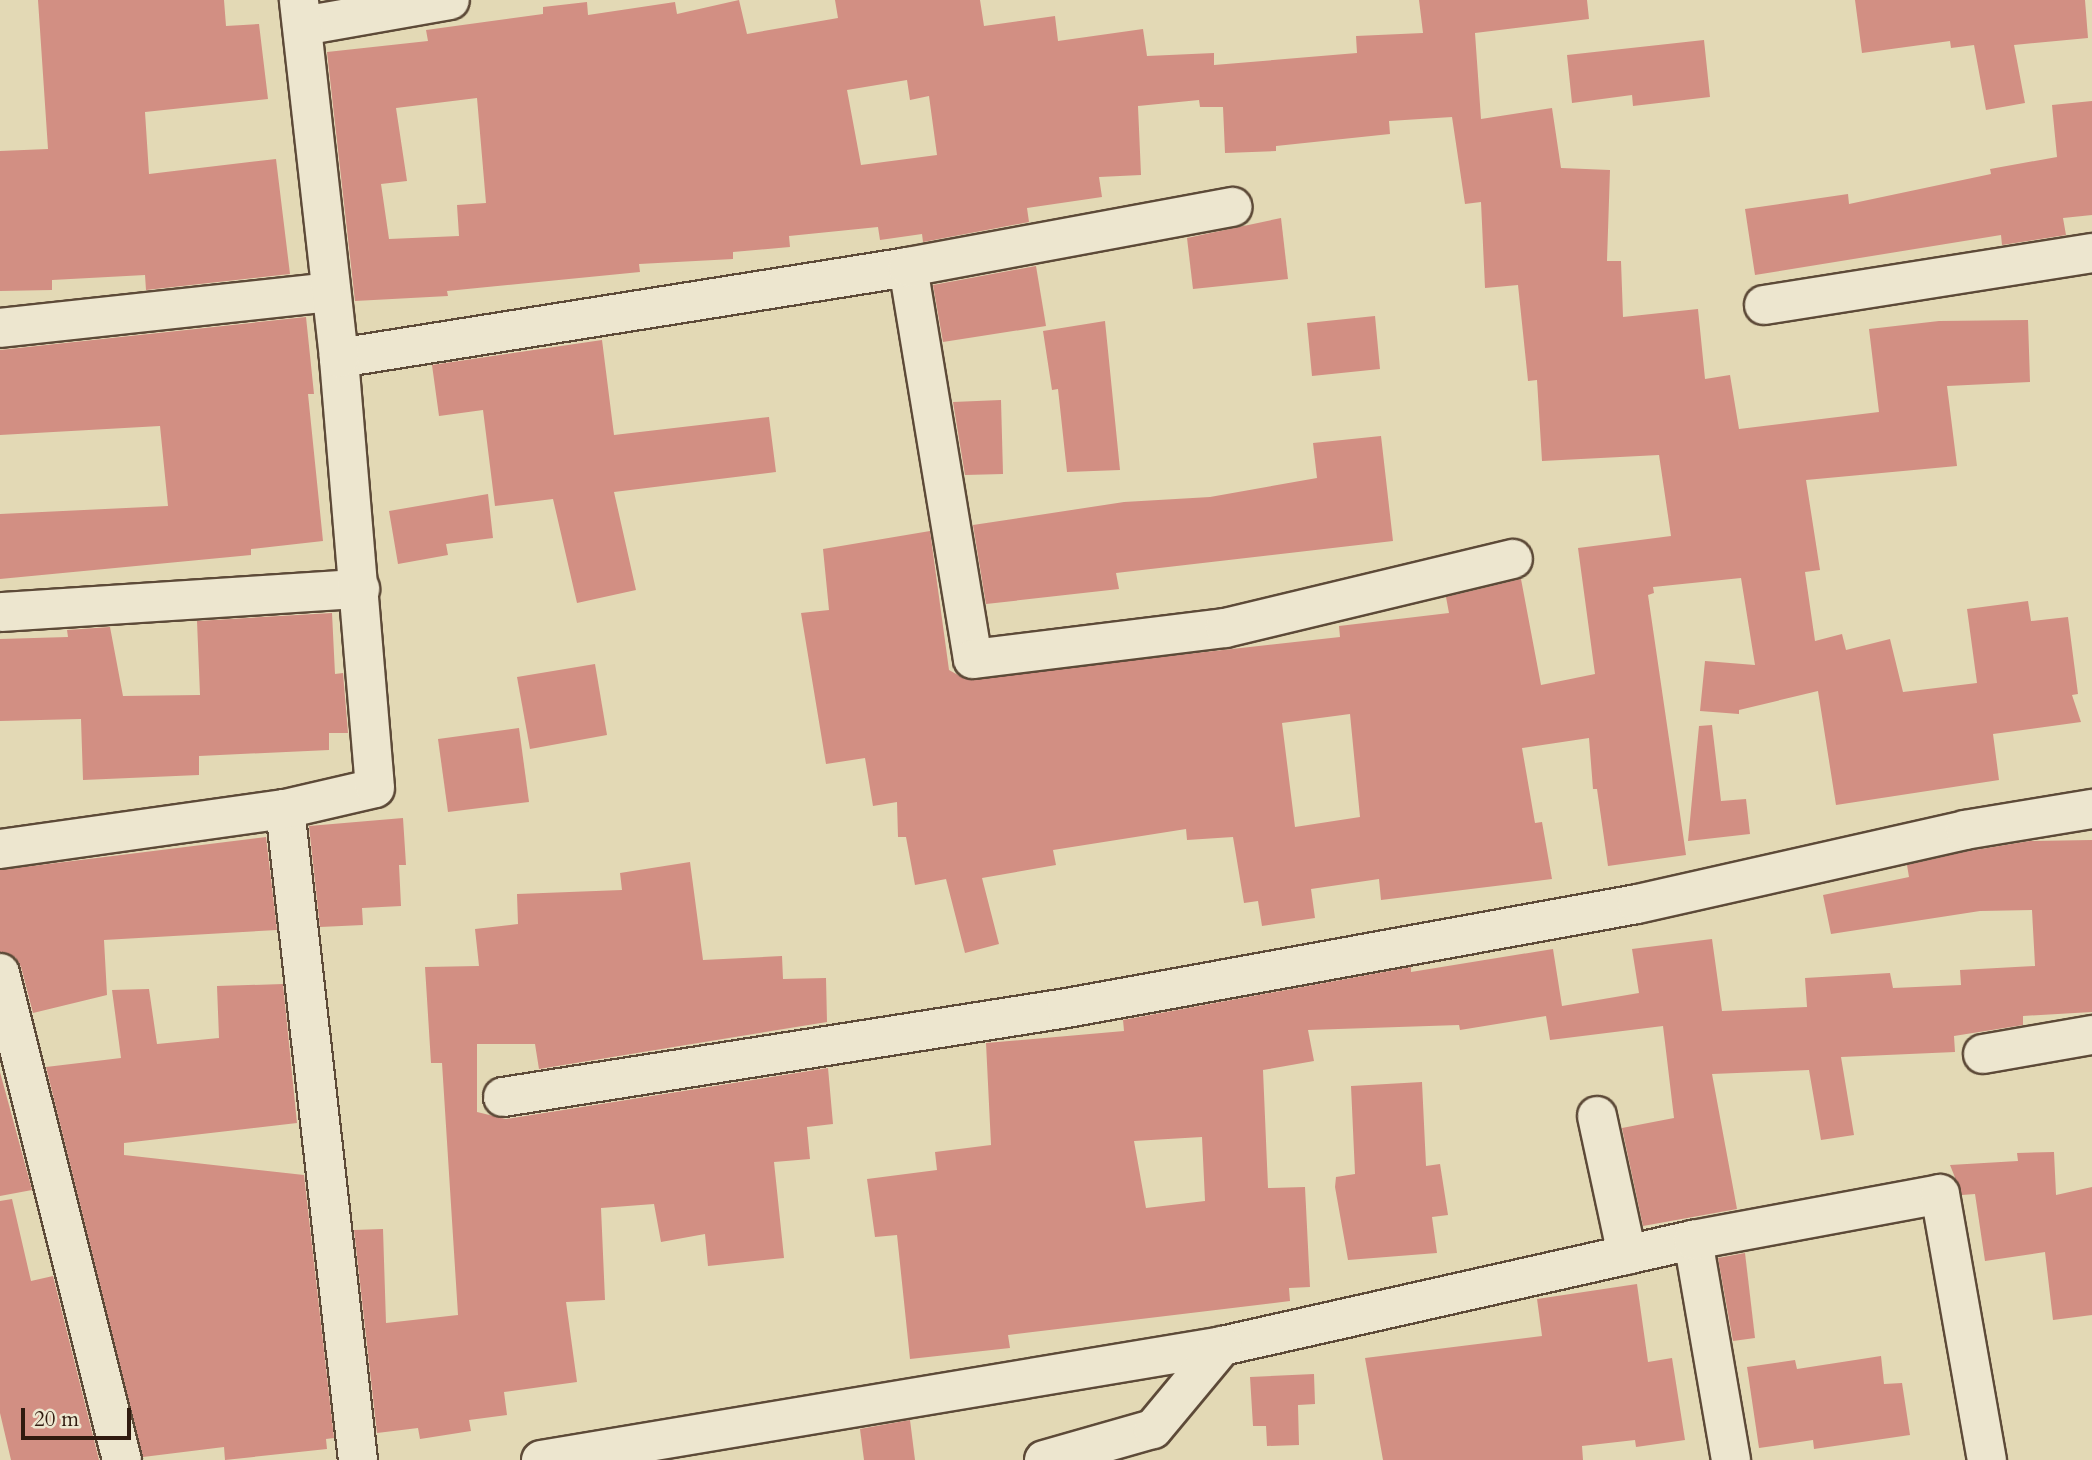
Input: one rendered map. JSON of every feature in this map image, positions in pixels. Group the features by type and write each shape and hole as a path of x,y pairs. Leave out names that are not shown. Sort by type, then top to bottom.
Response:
{"street":[{"path":"0,849 285,809 375,788 339,358 329,292 301,13 450,0"},
{"path":"339,358 908,267 1232,207"},
{"path":"1764,305 2092,253"},
{"path":"908,267 973,659 1225,628 1513,559"},
{"path":"0,328 329,292"},
{"path":"1,612 360,589"},
{"path":"503,1097 1067,1008 1637,904 1965,830 2092,808"},
{"path":"285,809 358,1460"},
{"path":"0,973 122,1460"},
{"path":"1983,1054 2092,1035"},
{"path":"1597,1116 1627,1255"},
{"path":"541,1460 1222,1346 1693,1240 1940,1194 1987,1460"},
{"path":"1693,1240 1731,1460"},
{"path":"1044,1460 1153,1429 1222,1346"}],"building":[{"path":"38,0 224,0 226,26 259,24 268,99 145,112 149,174 276,159 290,274 146,290 145,275 52,280 52,290 0,291 0,151 48,149"},
{"path":"739,0 747,34 838,18 835,0 980,0 984,26 1055,16 1058,41 1143,29 1147,56 1214,53 1214,65 1357,53 1356,36 1423,33 1419,0 1587,0 1589,19 1475,33 1481,119 1552,108 1561,168 1610,170 1607,261 1621,261 1623,317 1698,309 1705,379 1730,375 1739,429 1879,412 1869,329 1939,321 2028,320 2030,382 1947,386 1957,466 1806,480 1820,570 1805,572 1815,641 1842,634 1846,650 1890,639 1903,692 1977,683 1967,609 2028,601 2031,621 2068,617 2078,694 2072,695 2081,722 1993,734 1999,780 1836,805 1818,691 1739,710 1739,714 1700,711 1705,661 1755,665 1741,578 1653,587 1654,593 1648,595 1686,855 1608,866 1597,789 1593,789 1589,738 1522,748 1535,823 1542,822 1552,879 1381,900 1379,879 1311,889 1315,918 1262,926 1258,901 1244,903 1233,837 1187,840 1186,829 1053,850 1056,865 982,878 999,944 965,953 946,879 915,885 906,837 898,837 897,802 873,806 865,758 826,764 801,613 829,610 823,549 930,531 949,670 965,679 1340,637 1339,626 1449,613 1446,597 1521,579 1541,685 1595,674 1578,548 1671,536 1659,455 1542,461 1537,380 1528,381 1518,285 1485,288 1481,202 1465,204 1452,117 1389,121 1390,134 1276,146 1276,151 1225,153 1223,107 1200,107 1199,100 1138,106 1141,175 1099,177 1102,197 1027,208 1029,222 923,242 922,234 880,240 878,227 789,236 790,247 733,252 733,259 639,264 640,272 447,291 448,296 355,301 327,52 428,41 426,30 543,14 543,7 587,2 588,15 675,2 677,14","holes":["907,80 910,100 929,96 937,155 861,165 847,90","477,98 486,203 457,205 459,236 389,239 381,184 407,181 396,108","1350,714 1360,817 1295,827 1282,723"]},
{"path":"1855,0 2085,0 2088,38 2014,45 2025,103 1986,110 1974,45 1951,48 1950,41 1862,53"},
{"path":"1704,40 1710,97 1633,106 1632,95 1572,103 1567,55"},
{"path":"2092,101 2092,215 2063,218 2066,235 2002,245 2001,235 1755,275 1745,209 1848,194 1849,204 1991,174 1990,169 2057,157 2052,105"},
{"path":"1281,218 1288,279 1193,289 1187,238"},
{"path":"1036,266 1046,326 943,342 933,285"},
{"path":"1375,316 1380,369 1312,376 1307,323"},
{"path":"306,317 314,394 308,394 323,541 251,549 251,555 0,579 0,514 168,506 160,426 0,435 0,350"},
{"path":"1105,321 1120,470 1067,472 1058,389 1052,390 1043,331"},
{"path":"602,340 614,435 769,417 776,472 614,492 636,590 577,603 553,499 495,506 483,410 439,416 432,365"},
{"path":"1001,400 1003,474 965,475 953,402"},
{"path":"1381,436 1393,541 1116,573 1119,589 986,604 973,525 1124,502 1210,497 1317,478 1313,443"},
{"path":"488,494 493,538 446,544 448,555 398,564 389,511"},
{"path":"332,613 335,674 343,673 348,733 329,733 329,750 199,756 199,775 83,780 81,719 0,721 0,639 68,637 67,630 110,627 123,696 200,695 197,621"},
{"path":"595,664 607,735 530,749 517,677"},
{"path":"1712,725 1721,801 1746,799 1750,834 1688,841 1699,726"},
{"path":"519,728 529,802 448,812 438,739"},
{"path":"403,818 406,865 399,865 401,906 362,908 363,925 320,927 309,826"},
{"path":"266,837 277,930 104,940 107,995 33,1013 21,967 15,957 0,952 0,870"},
{"path":"2092,840 2092,1012 2023,1016 2023,1025 1954,1036 1955,1052 1841,1057 1854,1135 1821,1140 1809,1070 1712,1074 1737,1209 1643,1226 1622,1128 1674,1118 1663,1026 1550,1040 1546,1016 1460,1030 1459,1025 1308,1030 1314,1061 1263,1070 1268,1188 1305,1187 1310,1287 1289,1288 1290,1301 1008,1335 1010,1348 910,1359 897,1235 875,1237 867,1179 937,1170 935,1152 991,1145 986,1043 1124,1031 1123,1020 1411,967 1411,972 1553,949 1562,1006 1639,993 1632,949 1712,939 1722,1011 1807,1007 1805,978 1890,973 1893,988 1961,985 1960,970 2035,966 2032,910 1980,911 1831,934 1823,895 1909,877 1907,865 2030,841","holes":["1202,1137 1205,1201 1146,1208 1134,1141"]},
{"path":"690,862 703,960 782,956 783,979 826,978 827,1022 539,1069 535,1044 477,1044 477,1112 506,1119 828,1068 833,1124 807,1127 810,1159 774,1162 784,1258 708,1266 705,1234 661,1242 654,1204 601,1208 605,1300 566,1302 577,1382 504,1392 507,1415 469,1420 471,1431 420,1439 418,1428 377,1433 354,1230 383,1229 386,1323 458,1315 442,1063 431,1063 425,967 479,966 475,929 518,924 517,894 622,890 620,873"},
{"path":"283,984 297,1123 124,1143 124,1155 304,1175 334,1438 326,1439 327,1449 225,1460 224,1447 143,1457 46,1067 121,1058 112,990 149,989 157,1044 219,1038 217,986"},
{"path":"0,1072 32,1190 0,1196"},
{"path":"1422,1082 1426,1166 1440,1164 1448,1215 1432,1217 1437,1253 1348,1260 1335,1187 1336,1177 1355,1174 1351,1086"},
{"path":"2054,1152 2056,1195 2092,1187 2092,1315 2053,1320 2045,1252 1985,1261 1975,1194 1962,1195 1950,1165 2018,1161 2017,1153"},
{"path":"12,1199 31,1281 53,1276 99,1460 11,1460 0,1413 0,1201"},
{"path":"1745,1253 1755,1338 1733,1341 1718,1258"},
{"path":"1637,1284 1648,1362 1672,1358 1685,1440 1636,1447 1635,1440 1582,1446 1583,1460 1383,1460 1365,1358 1542,1336 1537,1299"},
{"path":"1881,1356 1884,1384 1902,1383 1910,1435 1814,1449 1813,1440 1759,1448 1747,1367 1795,1360 1797,1369"},
{"path":"1314,1374 1315,1404 1298,1405 1299,1445 1267,1446 1266,1426 1253,1426 1250,1377"},
{"path":"910,1420 915,1460 864,1460 860,1429"}]}
